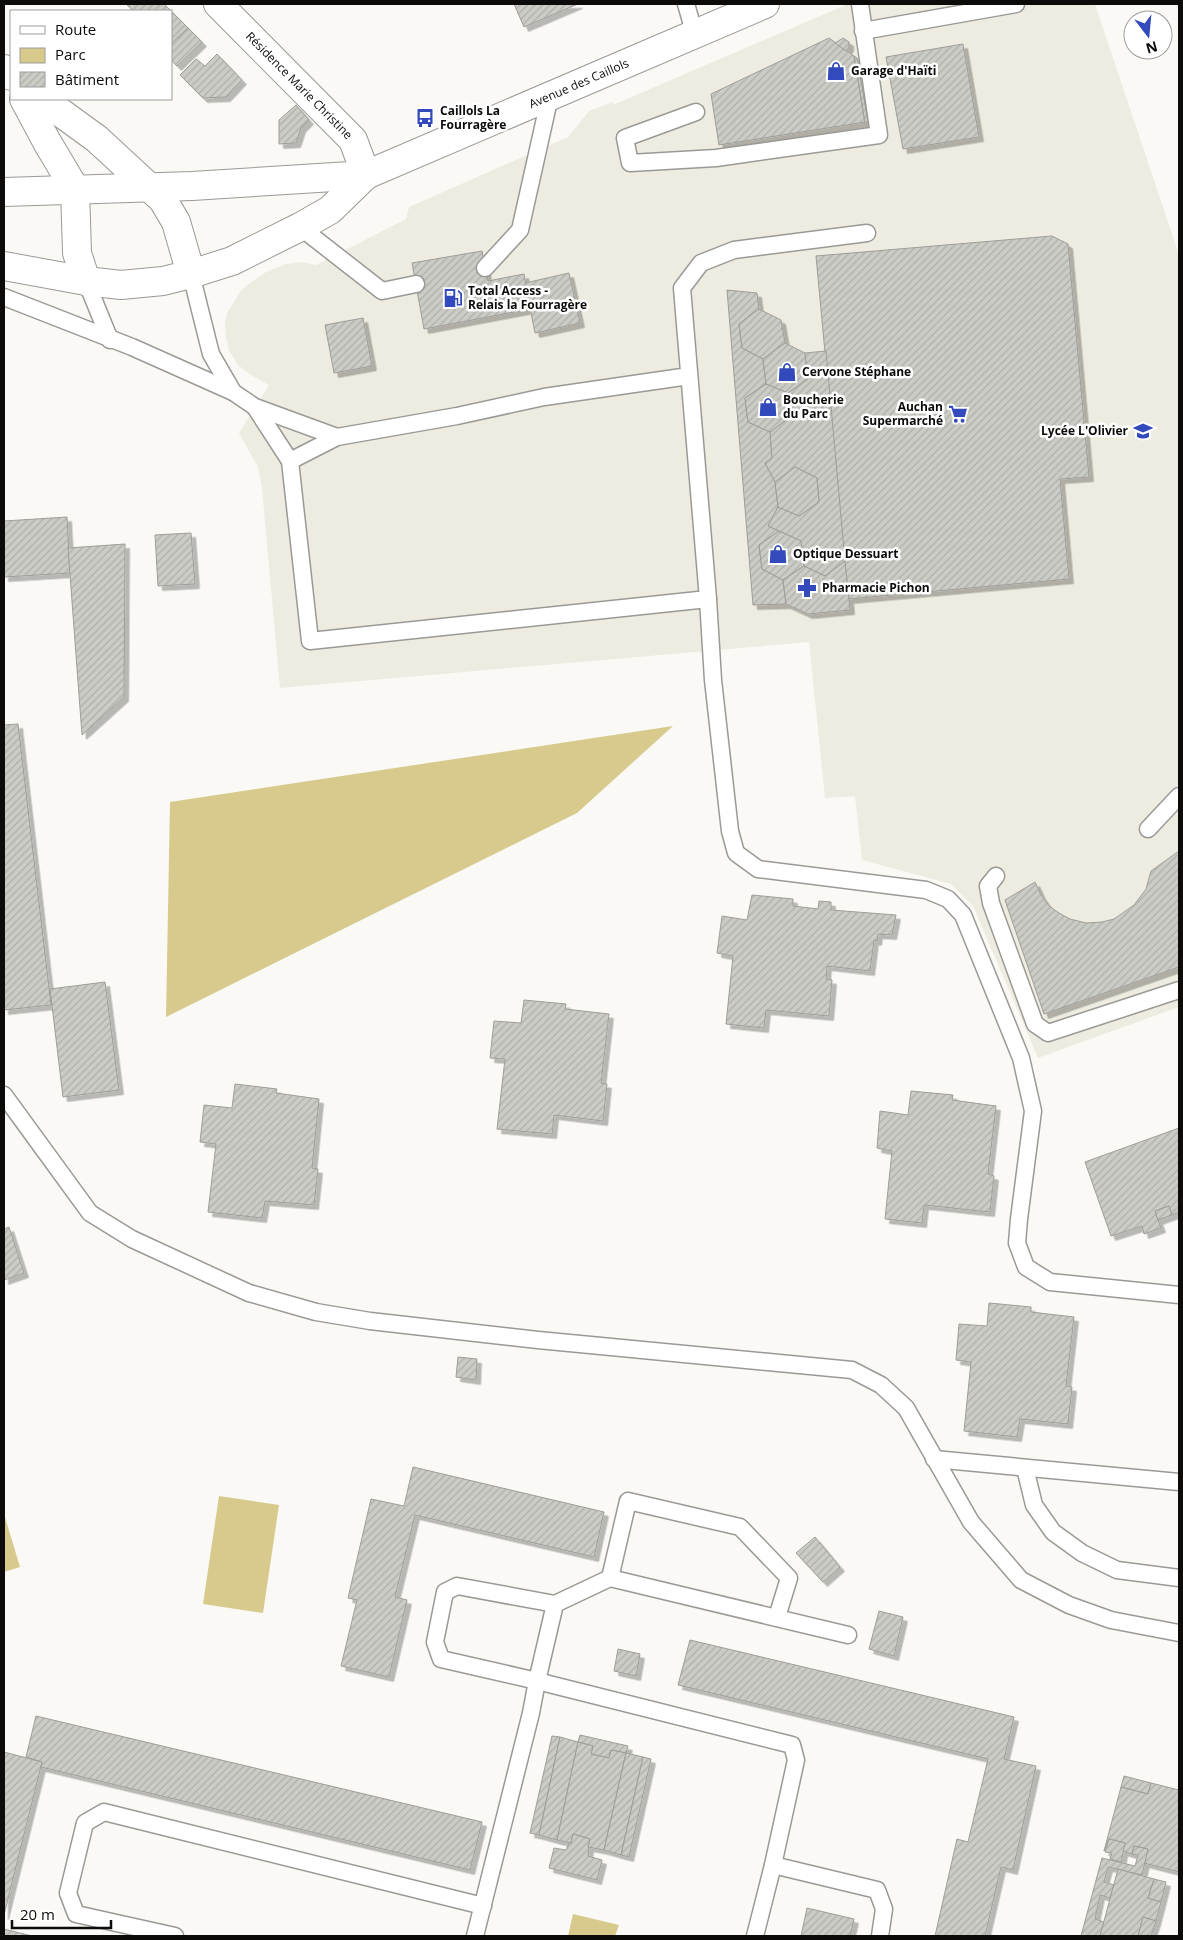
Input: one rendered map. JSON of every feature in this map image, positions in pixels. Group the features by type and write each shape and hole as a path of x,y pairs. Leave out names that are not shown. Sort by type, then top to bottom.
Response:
{"street":[{"name":"Résidence Marie Christine","path":"218,4 353,140 366,175"},
{"name":"Avenue des Caillols","path":"75,189 192,186 366,175 765,4"},
{"path":"4,266 86,281 77,253 75,189 46,142 25,100"},
{"path":"43,100 97,139 163,200 176,222 191,274"},
{"name":"Avenue des Caillols","path":"86,281 121,285 163,281 232,262 330,210 366,175"},
{"path":"4,192 75,189"}],"lane":[{"path":"686,4 695,35"},
{"path":"696,112 625,138 630,163 716,158 879,135 860,4"},
{"path":"863,31 1016,4"},
{"path":"486,268 520,230 550,96"},
{"path":"300,227 382,291 416,284"},
{"path":"867,233 734,250 701,263 682,288 714,690 730,831 736,853 758,869 926,890 948,899 963,915 1021,1058 1028,1081 1033,1111 1019,1219 1018,1243 1026,1267 1050,1282 1179,1295"},
{"path":"191,274 211,354 233,392"},
{"path":"86,281 110,340"},
{"path":"4,297 132,347 233,392 255,407 337,437"},
{"path":"290,461 337,437 457,416 544,397 689,376"},
{"path":"255,407 290,461 310,641 708,599"},
{"path":"1148,829 1179,796"},
{"path":"996,876 988,886 992,903 1034,1024 1048,1033 1179,990"},
{"path":"4,1095 90,1213 132,1239 250,1293 316,1312 370,1321 538,1340 852,1370 881,1386 906,1408 970,1522 1022,1580 1070,1605 1111,1620 1179,1633"},
{"path":"934,1459 1179,1482"},
{"path":"1025,1468 1034,1505 1053,1532 1082,1552 1117,1570 1179,1578"},
{"path":"610,1578 628,1501 740,1527 789,1578 777,1617"},
{"path":"754,1936 773,1865 796,1760 792,1745 441,1659 434,1642 445,1592 457,1586 555,1604 610,1578 848,1635"},
{"path":"475,1936 531,1713 555,1604"},
{"path":"175,1936 76,1914 68,1893 85,1823 104,1812 483,1906"},
{"path":"773,1865 877,1890 884,1909 880,1936"}],"shaded area":[{"path":"848,4 1095,4 1179,255 1179,1007 1038,1058 973,906 951,884 862,860 855,796 825,798 809,642 280,688 262,488 258,467 239,433 269,385 249,374 238,365 229,351 226,337 225,323 227,313 242,289 266,272 286,264 302,262 316,265 406,219 409,207 568,137 589,111 613,102 613,105"}],"green space":[{"path":"673,726 577,813 166,1017 170,802"},
{"path":"219,1496 279,1505 263,1613 203,1604"},
{"path":"4,1514 20,1567 4,1572"},
{"path":"573,1914 619,1925 615,1936 568,1936"}],"building":[{"path":"126,4 164,4 170,10 132,10"},
{"path":"514,4 578,4 524,27"},
{"path":"172,12 188,28 172,43"},
{"path":"188,28 202,42 177,66 172,61 172,43"},
{"path":"829,38 854,56 865,122 719,145 711,94"},
{"path":"843,38 849,42 849,47 846,51 835,43"},
{"path":"963,44 979,137 903,149 886,57"},
{"path":"217,54 242,80 226,97 203,98 180,75 196,59 205,66"},
{"path":"854,56 857,58 868,122 865,122"},
{"path":"296,105 309,120 301,128 296,143 279,144 279,120"},
{"name":"Auchan Supermarché","path":"1052,236 1068,244 1089,477 1060,479 1069,579 848,599 816,256"},
{"path":"482,251 488,281 524,274 530,309 424,329 412,263"},
{"path":"569,273 580,323 535,333 525,283"},
{"path":"727,290 757,293 759,309 739,324 742,348 763,359 766,384 745,398 748,422 770,432 772,458 765,463 775,482 778,507 768,526 779,531 759,545 762,569 783,580 786,604 753,605"},
{"path":"759,309 781,320 785,343 763,359 742,348 739,324"},
{"path":"363,318 372,366 334,373 325,325"},
{"path":"785,343 805,353 808,379 788,393 766,384 763,359"},
{"path":"826,351 845,561 825,576 804,566 801,541 768,526 778,507 799,516 819,502 817,478 795,467 775,482 765,463 772,458 770,432 790,417 788,393 808,379 805,353"},
{"path":"766,384 788,393 790,417 770,432 748,422 745,398"},
{"path":"795,467 817,478 819,502 799,516 778,507 775,482"},
{"path":"67,517 70,573 4,577 4,521"},
{"path":"779,531 801,541 804,566 783,580 762,569 759,545"},
{"path":"191,533 195,584 158,586 155,535"},
{"path":"125,544 124,697 82,735 68,548"},
{"path":"845,561 850,610 808,614 786,604 783,580 804,566 825,576"},
{"path":"18,724 51,1005 4,1010 4,725"},
{"path":"1179,851 1179,967 1044,1014 1005,900 1035,882 1049,906 1070,919 1086,923 1114,919 1134,905 1146,889 1151,871"},
{"path":"752,895 793,899 793,906 818,909 819,901 831,902 831,910 896,915 892,935 878,934 877,941 874,940 870,971 827,966 826,979 832,980 829,1016 766,1010 764,1028 726,1024 733,956 717,953 722,916 747,920"},
{"path":"105,982 119,1090 63,1097 50,989"},
{"path":"524,1000 566,1004 565,1009 609,1014 601,1083 607,1084 603,1121 554,1115 552,1134 497,1129 505,1059 490,1058 494,1021 521,1023"},
{"path":"235,1084 277,1089 276,1093 319,1099 312,1168 318,1169 314,1205 265,1201 262,1218 208,1212 216,1144 200,1142 204,1105 232,1108"},
{"path":"911,1091 953,1095 952,1100 996,1106 988,1174 994,1176 990,1212 924,1205 922,1223 885,1219 892,1151 877,1148 880,1111 908,1115"},
{"path":"1179,1128 1179,1212 1172,1215 1169,1206 1155,1211 1161,1228 1144,1234 1142,1226 1111,1236 1085,1162"},
{"path":"1169,1206 1172,1215 1158,1220 1155,1211"},
{"path":"9,1227 24,1273 4,1280 4,1229"},
{"path":"989,1303 1031,1307 1031,1312 1074,1317 1066,1386 1072,1387 1068,1424 1020,1419 1017,1437 964,1431 971,1362 956,1360 959,1324 987,1326"},
{"path":"458,1357 477,1359 476,1380 456,1377"},
{"path":"413,1467 604,1512 594,1557 415,1515 395,1597 407,1600 389,1677 341,1666 357,1600 348,1598 371,1499 404,1506"},
{"path":"815,1537 840,1567 823,1582 796,1553"},
{"path":"879,1611 903,1617 894,1656 869,1649"},
{"path":"690,1640 1014,1717 1004,1759 1036,1766 1013,1870 1001,1867 985,1936 935,1936 957,1839 968,1842 988,1759 678,1685"},
{"path":"618,1649 640,1654 636,1676 614,1671"},
{"path":"36,1716 482,1822 470,1870 41,1767 42,1762 26,1757"},
{"path":"580,1735 628,1746 626,1753 611,1750 609,1758 591,1754 593,1746 578,1742"},
{"path":"552,1736 560,1737 539,1835 530,1833"},
{"path":"560,1737 578,1742 557,1840 539,1835"},
{"path":"578,1742 593,1746 591,1754 609,1758 611,1750 626,1753 604,1850 588,1847 590,1839 573,1834 571,1843 557,1840"},
{"path":"4,1752 42,1762 4,1915"},
{"path":"626,1753 643,1757 621,1855 604,1850"},
{"path":"643,1757 651,1759 629,1857 621,1855"},
{"path":"1124,1776 1151,1783 1148,1794 1121,1787"},
{"path":"1151,1783 1179,1790 1179,1872 1144,1863 1148,1849 1134,1846 1132,1854 1122,1851 1125,1843 1109,1839 1104,1851 1121,1787 1148,1794"},
{"path":"573,1834 590,1839 588,1856 602,1860 597,1880 549,1868 554,1848 566,1850 569,1843 571,1843"},
{"path":"1109,1839 1125,1843 1121,1862 1110,1859 1112,1853 1105,1852"},
{"path":"1134,1846 1148,1849 1142,1875 1108,1867 1104,1882 1114,1885 1110,1898 1100,1895 1095,1919 1104,1922 1100,1936 1081,1936 1102,1858 1135,1866 1138,1855 1132,1854"},
{"path":"1118,1869 1154,1879 1148,1898 1161,1902 1156,1921 1143,1917 1138,1936 1100,1936"},
{"path":"1154,1879 1166,1882 1161,1902 1148,1898"},
{"path":"807,1908 854,1919 850,1936 801,1936"},
{"path":"1143,1917 1156,1921 1151,1936 1138,1936"},
{"path":"4,1929 32,1936 4,1936"}],"place":[{"name":"Garage d'Haïti","path":"836,71"},
{"name":"Caillols La Fourragère","path":"425,118"},
{"name":"Total Access - Relais la Fourragère","path":"453,298"},
{"name":"Cervone Stéphane","path":"787,372"},
{"name":"Boucherie du Parc","path":"768,407"},
{"name":"Auchan Supermarché","path":"958,414"},
{"name":"Lycée L'Olivier","path":"1143,431"},
{"name":"Optique Dessuart","path":"778,554"},
{"name":"Pharmacie Pichon","path":"807,588"}]}
